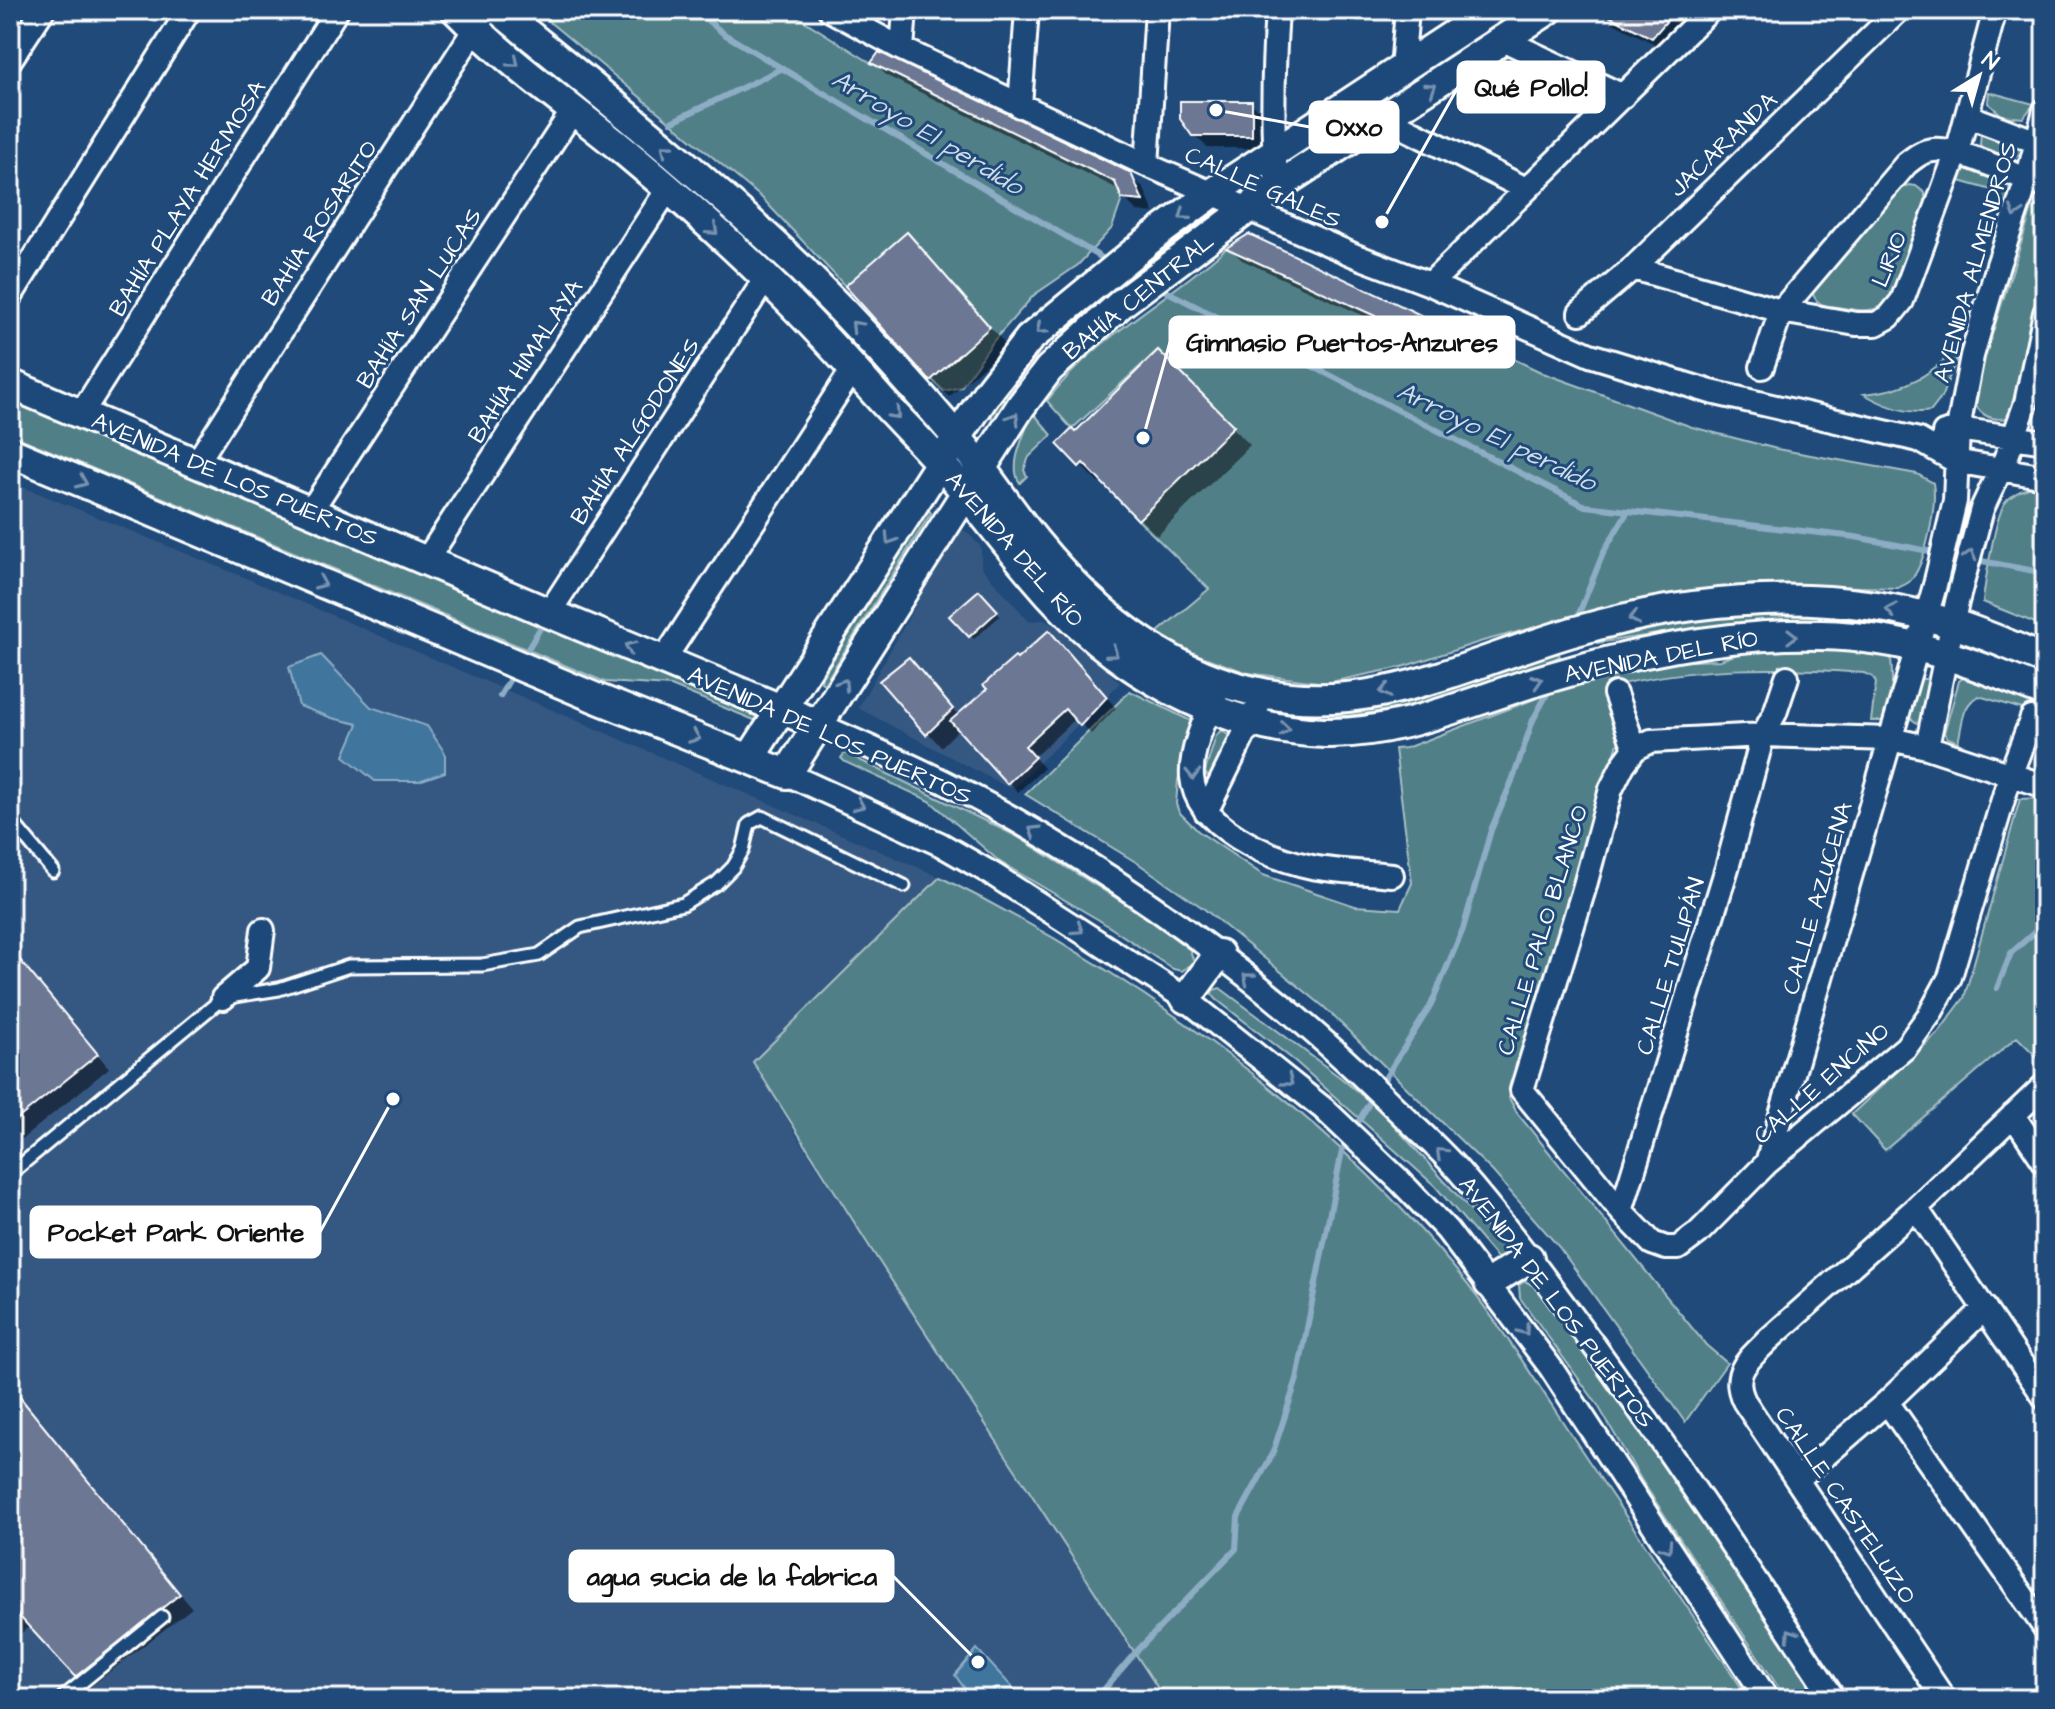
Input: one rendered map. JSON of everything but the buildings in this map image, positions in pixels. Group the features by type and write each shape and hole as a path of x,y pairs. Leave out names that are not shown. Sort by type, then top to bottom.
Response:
{"street":[{"path":"10,60 43,10"},
{"path":"10,297 189,10"},
{"name":"BAHÍA PLAYA HERMOSA","path":"81,414 337,10"},
{"name":"AVENIDA DEL RÍO","path":"499,10 723,198 803,271 957,438 1039,546 1070,580 1166,673 1210,709 1250,723 1326,733 1388,728 1589,665 1700,644 1771,636 1836,635 1917,647 2045,692"},
{"name":"CALLE GALES","path":"830,10 902,49 1147,165 1590,355 1711,392 1919,440 1955,461 2045,477"},
{"path":"902,49 905,10"},
{"path":"1020,106 1027,10"},
{"path":"1147,165 1157,10"},
{"path":"1277,10 1273,59 1273,151 1277,187"},
{"path":"1402,69 1407,10"},
{"name":"BAHÍA CENTRAL","path":"750,758 940,463 987,393 1029,339 1153,237 1214,192 1491,10"},
{"name":"BAHÍA CENTRAL","path":"787,774 1021,406 1049,369 1118,307 1277,187 1548,10"},
{"path":"1430,284 1710,10"},
{"name":"JACARANDA","path":"1580,313 1633,268 1899,10"},
{"name":"LIRIO","path":"1633,268 1781,311 1856,324 1876,324 1889,317 1902,301 1957,152 1995,10"},
{"name":"AVENIDA DEL RÍO","path":"472,16 572,112 621,148 774,286 940,463 1006,546 1099,643 1166,673 1264,694 1319,701 1367,695 1468,669 1577,631 1698,604 1754,599 1942,608 2045,660"},
{"name":"BAHÍA ROSARITO","path":"196,464 472,16"},
{"path":"1504,40 1623,96"},
{"name":"AVENIDA ALMENDROS","path":"1942,608 1955,501 1958,429 1972,356 1998,265 2036,183 2045,110"},
{"name":"BAHÍA SAN LUCAS","path":"310,512 572,112"},
{"path":"1968,116 2041,143"},
{"path":"1385,118 1526,189"},
{"path":"1762,367 1781,311 1906,164 1920,153 1933,149 1957,152 2036,183"},
{"name":"BAHÍA HIMALAYA","path":"426,561 668,189"},
{"path":"774,286 803,271"},
{"path":"1096,284 1118,307"},
{"name":"BAHÍA ALGODONES","path":"549,613 774,286"},
{"path":"1927,747 1946,655 1942,608 2026,403 2045,313"},
{"path":"663,661 853,369"},
{"name":"AVENIDA DE LOS PUERTOS","path":"10,384 913,766 1013,818 1109,877 1219,954 1368,1082 1457,1169 1529,1258 1614,1373 1834,1699"},
{"name":"CALLE GALES","path":"1919,440 1958,429 2045,442"},
{"name":"AVENIDA DE LOS PUERTOS","path":"10,452 531,671 750,758 940,844 994,875 1186,999 1324,1109 1429,1210 1489,1283 1551,1368 1767,1699"},
{"name":"CALLE AZUCENA","path":"1767,1163 1917,647 1942,608"},
{"path":"1577,631 1589,665"},
{"name":"CALLE TULIPÁN","path":"1621,1211 1727,868 1763,735 1775,713 1787,677"},
{"path":"1221,683 1194,756 1194,793 1206,812 1229,834 1267,852 1311,867 1392,875"},
{"path":"1206,812 1264,694"},
{"path":"1615,694 1643,745 1763,735 1890,739 1927,747 2045,786"},
{"name":"CALLE ENCINO","path":"1698,1233 1767,1163 1906,1047 1930,1014 1950,977 2011,773 2032,718"},
{"name":"CALLE PALO BLANCO","path":"1643,745 1623,765 1611,789 1584,889 1522,1090 1621,1211 1652,1243 1678,1248 1698,1233"},
{"path":"223,998 258,968 263,930"},
{"path":"1186,999 1219,954"},
{"name":"CALLE CASTELUZO","path":"1944,1699 1739,1391 1740,1372 1768,1340 1916,1208 2045,1085"},
{"path":"2013,1115 2045,1163"},
{"path":"1916,1208 2045,1398"},
{"path":"1489,1283 1529,1258"},
{"path":"1798,1479 1887,1402 1985,1308"},
{"path":"1887,1402 2045,1628"}],"lane":[{"path":"10,1174 223,998 279,989 349,966 482,965 539,955 580,927 683,904 717,883 733,867 743,850 749,824 762,817 904,886"},
{"path":"10,819 53,871"},
{"path":"61,1699 162,1617"}],"shaded area":[{"path":"11,482 241,576 940,877 754,1063 797,1136 1165,1699 10,1699"},
{"path":"959,528 981,547 981,567 1029,621 1044,620 1066,632 1120,683 1015,787 1005,786 858,708"},
{"path":"321,655 371,707 427,726 445,753 445,772 419,781 375,781 344,756 358,724 299,706 289,667"},
{"path":"977,1649 1023,1699 972,1699 955,1675"}],"green space":[{"path":"535,10 787,10 871,63 1115,182 1122,199 1112,228 1078,265 1034,295 995,339 961,387 944,391 932,379 990,327 908,233 845,286 762,198"},
{"path":"1515,10 1526,10 1302,154 1304,148"},
{"path":"509,36 665,156 788,276 662,162 601,116"},
{"path":"1989,92 2034,104 2023,118 2003,116 1988,103"},
{"path":"1981,132 2020,144 2023,151 2015,158 1986,150 1980,145"},
{"path":"1962,168 1988,172 2005,182 2010,187 2006,206 1999,192 1956,180"},
{"path":"1909,185 1925,193 1925,205 1910,262 1898,290 1876,309 1853,309 1820,303 1814,298 1811,288 1817,277 1900,189"},
{"path":"2043,202 2045,249 2033,312 2026,378 2014,415 1992,418 1977,406 1974,391 2032,209"},
{"path":"1226,248 1395,324 1423,316 1543,373 1692,427 1777,449 1917,474 1933,483 1934,493 1929,535 1915,574 1898,588 1753,584 1578,616 1483,641 1402,667 1326,683 1248,673 1151,638 1209,589 1138,520 1234,426 1158,350 1072,429 1047,401 1086,358"},
{"path":"801,292 811,292 922,423"},
{"path":"1091,305 1042,346 1005,400 1006,406 994,419 986,410 1037,340"},
{"path":"1963,343 1941,398 1931,411 1914,412 1896,408 1864,394 1894,389 1918,379"},
{"path":"10,395 183,473 749,710 758,719 671,686 605,682 10,434"},
{"path":"1035,415 1052,435 1029,457 1024,470 1027,476 1020,483 1016,460 1030,418"},
{"path":"2045,487 2045,627 1983,602 2001,510 2016,493"},
{"path":"929,510 931,513 824,684 822,677"},
{"path":"1782,608 1896,622 1892,627 1833,619 1790,619 1732,623 1594,641 1639,624"},
{"path":"1765,645 1881,651 1891,659 1892,666 1886,715 1882,721 1871,721 1876,683 1873,677 1864,673 1799,669 1734,670 1669,675 1605,688 1619,740 1509,1098 1517,1113 1706,1345 1727,1363 1685,1422 1559,1247 1493,1172 1324,1007 1203,908 1139,864 1025,794 1130,691 1193,722 1194,735 1178,780 1176,804 1179,812 1198,831 1263,875 1355,906 1400,909 1412,883 1395,749 1406,748 1561,689 1602,678 1647,657 1720,660"},
{"path":"1556,650 1560,656 1554,659 1417,706 1349,716 1276,709 1277,707"},
{"path":"1966,675 2045,700 2045,716 1979,696 1966,710 1958,742 1948,738 1944,733 1959,681"},
{"path":"1915,679 1930,682 1923,720 1917,723 1906,715"},
{"path":"1221,730 1228,735 1227,744 1210,780 1205,772 1216,736"},
{"path":"845,753 1016,836 1148,918 1190,950 1194,962 1182,971 1173,969 1099,920 1000,862 930,801 845,762 841,758"},
{"path":"2040,798 2045,801 2045,1065 2017,1037 1885,1150 1852,1114 1938,1033 1964,998 2020,799"},
{"path":"940,877 1081,955 1151,999 1218,1047 1345,1153 1403,1210 1492,1316 1749,1699 1165,1699 873,1252 753,1062"},
{"path":"1220,988 1383,1113 1504,1247 1505,1256 1502,1259 1496,1257 1435,1186 1296,1062 1216,999 1213,990"},
{"path":"1525,1281 1536,1287 1726,1554 1820,1699 1786,1699 1642,1481 1597,1404 1520,1298 1519,1285"}],"waterway":[{"name":"Arroyo El perdido","path":"695,10 724,34 1109,262"},
{"path":"671,122 783,68"},
{"name":"Arroyo El perdido","path":"1158,287 1585,506 1855,537 2045,573"},
{"path":"1578,616 1604,551 1628,511"},
{"path":"522,659 545,620"},
{"path":"500,696 514,672"},
{"path":"1380,1086 1431,1005 1463,929 1491,830 1533,720 1547,694"},
{"path":"1997,988 2011,953 2045,923"},
{"path":"1096,1699 1135,1653 1236,1549 1238,1517 1272,1455 1297,1379 1342,1151 1373,1096"}],"place":[{"name":"Oxxo","path":"1216,110"},
{"name":"Qué Pollo!","path":"1382,222"},
{"name":"Gimnasio Puertos-Anzures","path":"1143,438"},
{"name":"Pocket Park Oriente","path":"393,1099"},
{"name":"agua sucia de la fabrica","path":"978,1662"}]}
